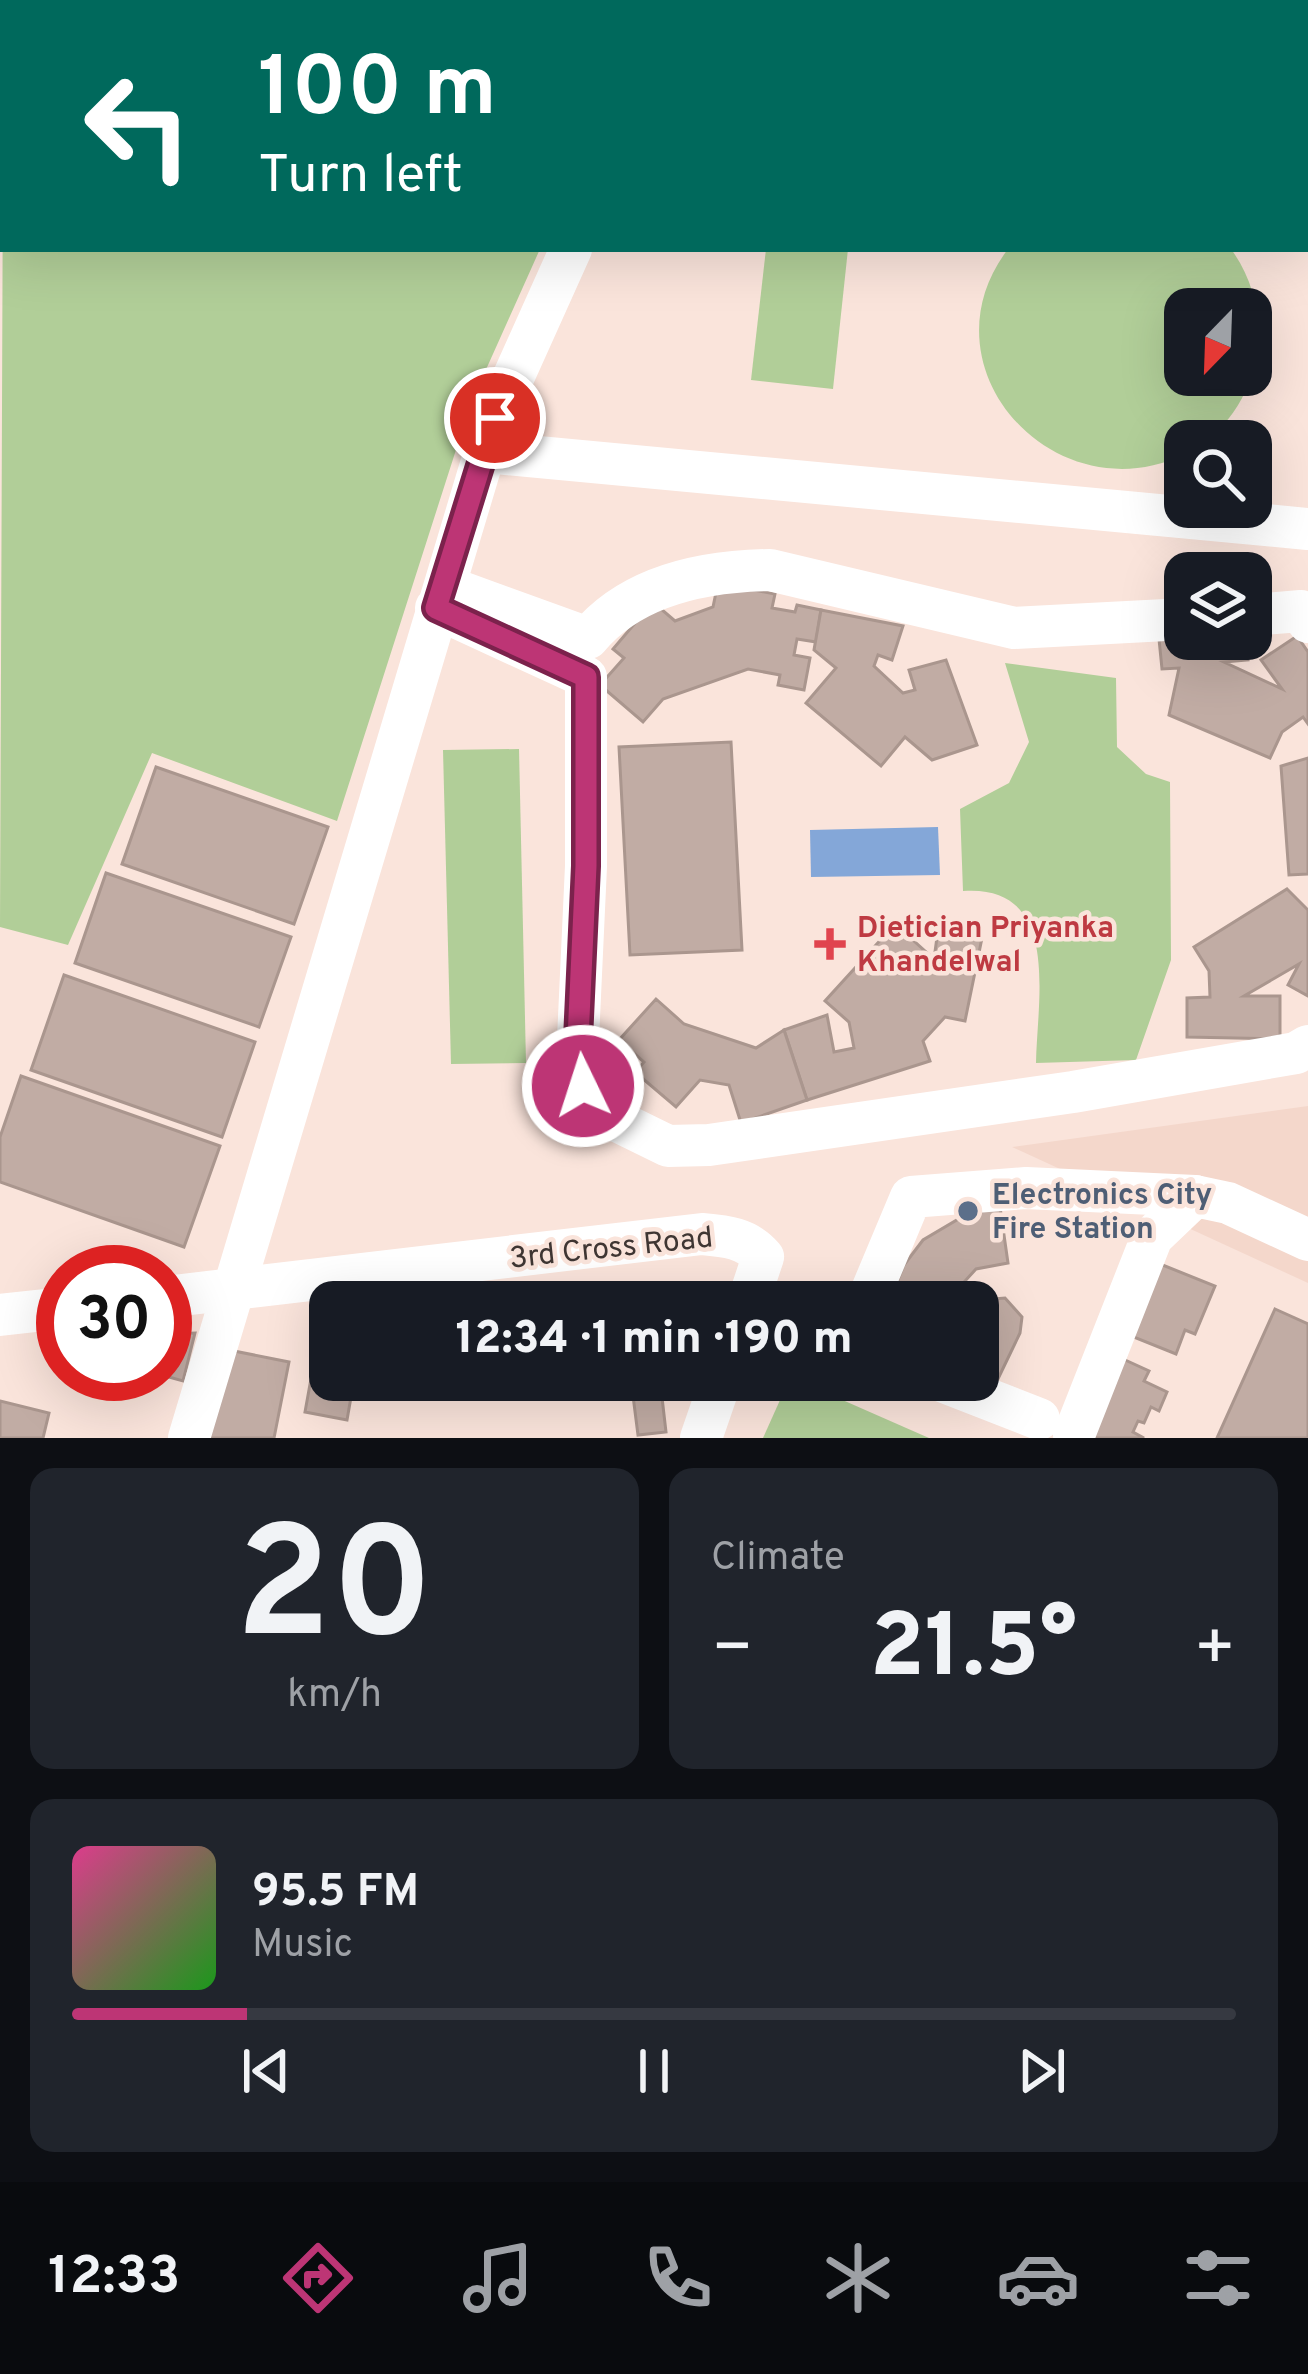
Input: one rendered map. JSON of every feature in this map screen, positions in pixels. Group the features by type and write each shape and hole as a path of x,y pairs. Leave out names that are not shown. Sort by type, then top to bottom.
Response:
{"street":[{"path":"189,1438 495,418 571,252"},
{"path":"485,452 1308,529"},
{"path":"439,597 589,638 602,621 652,592 679,582 770,570 1015,628 1164,620"},
{"path":"439,597 586,677 586,866 578,1039 583,1086 617,1120 668,1146 785,1136 1073,1092 1296,1053 1308,1046"},
{"path":"1272,613 1301,611 1308,622"},
{"path":"876,1281 910,1197 1026,1188 1195,1196 1228,1203 1308,1240"},
{"path":"991,1401 1056,1427 1152,1237 1195,1196"},
{"name":"3rd Cross Road","path":"192,1294 702,1234 729,1236 754,1246 764,1257 755,1281"},
{"path":"0,1315 36,1311"},
{"path":"701,1438 714,1401"}],"shaded area":[{"path":"1308,1106 1308,1283 1012,1147"}],"green space":[{"path":"3,252 539,252 471,403 337,821 152,753 68,945 0,927"},
{"path":"766,252 848,252 833,389 751,380"},
{"path":"1006,252 1233,252 1245,273 1250,288 1164,288 1164,396 1243,396 1227,420 1164,420 1164,460 1136,468 1090,465 1048,448 1014,419 990,382 979,340 984,294"},
{"path":"1005,663 1116,678 1117,747 1146,774 1170,782 1171,960 1136,1060 1036,1063 1039,979 1030,925 1016,906 995,894 963,891 960,809 1009,783 1029,742"},
{"path":"519,749 526,1063 451,1064 443,750"},
{"path":"780,1401 845,1401 929,1438 763,1438"}],"water":[{"path":"938,827 940,875 811,877 810,830"}],"building":[{"path":"718,583 775,594 772,608 795,612 797,605 821,610 816,642 797,639 794,655 810,658 804,690 778,685 780,675 748,669 663,699 643,722 600,685 624,658 613,649 653,602 675,621 713,607"},
{"path":"821,610 903,626 892,660 878,655 874,666 903,693 915,690 909,670 946,660 977,745 932,760 905,737 881,766 806,703 836,668 814,650"},
{"path":"1158,629 1164,631 1164,660 1248,660 1224,662 1282,689 1261,660 1272,660 1272,653 1297,636 1308,652 1308,724 1303,717 1282,732 1270,758 1169,715 1179,668 1162,669"},
{"path":"731,742 742,950 630,955 619,747"},
{"path":"1308,758 1308,874 1289,875 1281,766"},
{"path":"156,767 328,827 294,924 122,864"},
{"path":"106,873 291,937 259,1027 75,963"},
{"path":"1287,889 1308,910 1308,996 1288,985 1299,964 1244,996 1280,996 1280,1039 1187,1037 1187,998 1210,997 1209,971 1194,947"},
{"path":"895,924 934,959 938,930 982,938 965,1021 945,1017 923,1041 930,1061 807,1100 784,1030 827,1015 834,1052 854,1048 849,1022 825,1001"},
{"path":"64,975 255,1042 222,1137 31,1070"},
{"path":"656,999 684,1024 756,1048 784,1030 807,1100 741,1123 729,1085 700,1080 676,1107 635,1072 644,1062 619,1040"},
{"path":"21,1076 220,1146 185,1245 178,1245 0,1182 0,1137"},
{"path":"1000,1207 1008,1263 976,1269 965,1281 898,1281 923,1240 967,1214"},
{"path":"1155,1262 1215,1286 1195,1334 1185,1330 1176,1354 1126,1334"},
{"path":"999,1298 1005,1298 1022,1317 1020,1333 999,1377"},
{"path":"1275,1309 1308,1324 1308,1438 1217,1438"},
{"path":"219,1348 289,1362 274,1438 202,1438"},
{"path":"1123,1359 1149,1371 1144,1381 1167,1392 1159,1411 1151,1407 1144,1423 1138,1421 1133,1432 1144,1438 1087,1438"},
{"path":"309,1390 309,1401 350,1401 347,1420 305,1412"},
{"path":"0,1401 49,1413 43,1438 0,1438"},
{"path":"634,1401 662,1401 666,1432 638,1435"}],"place":[{"name":"Dietician Priyanka Khandelwal","path":"830,944"},
{"name":"Electronics City Fire Station","path":"968,1211"}],"route":[{"path":"495,418 436,608 586,677 586,866 578,1039 583,1086"}]}
